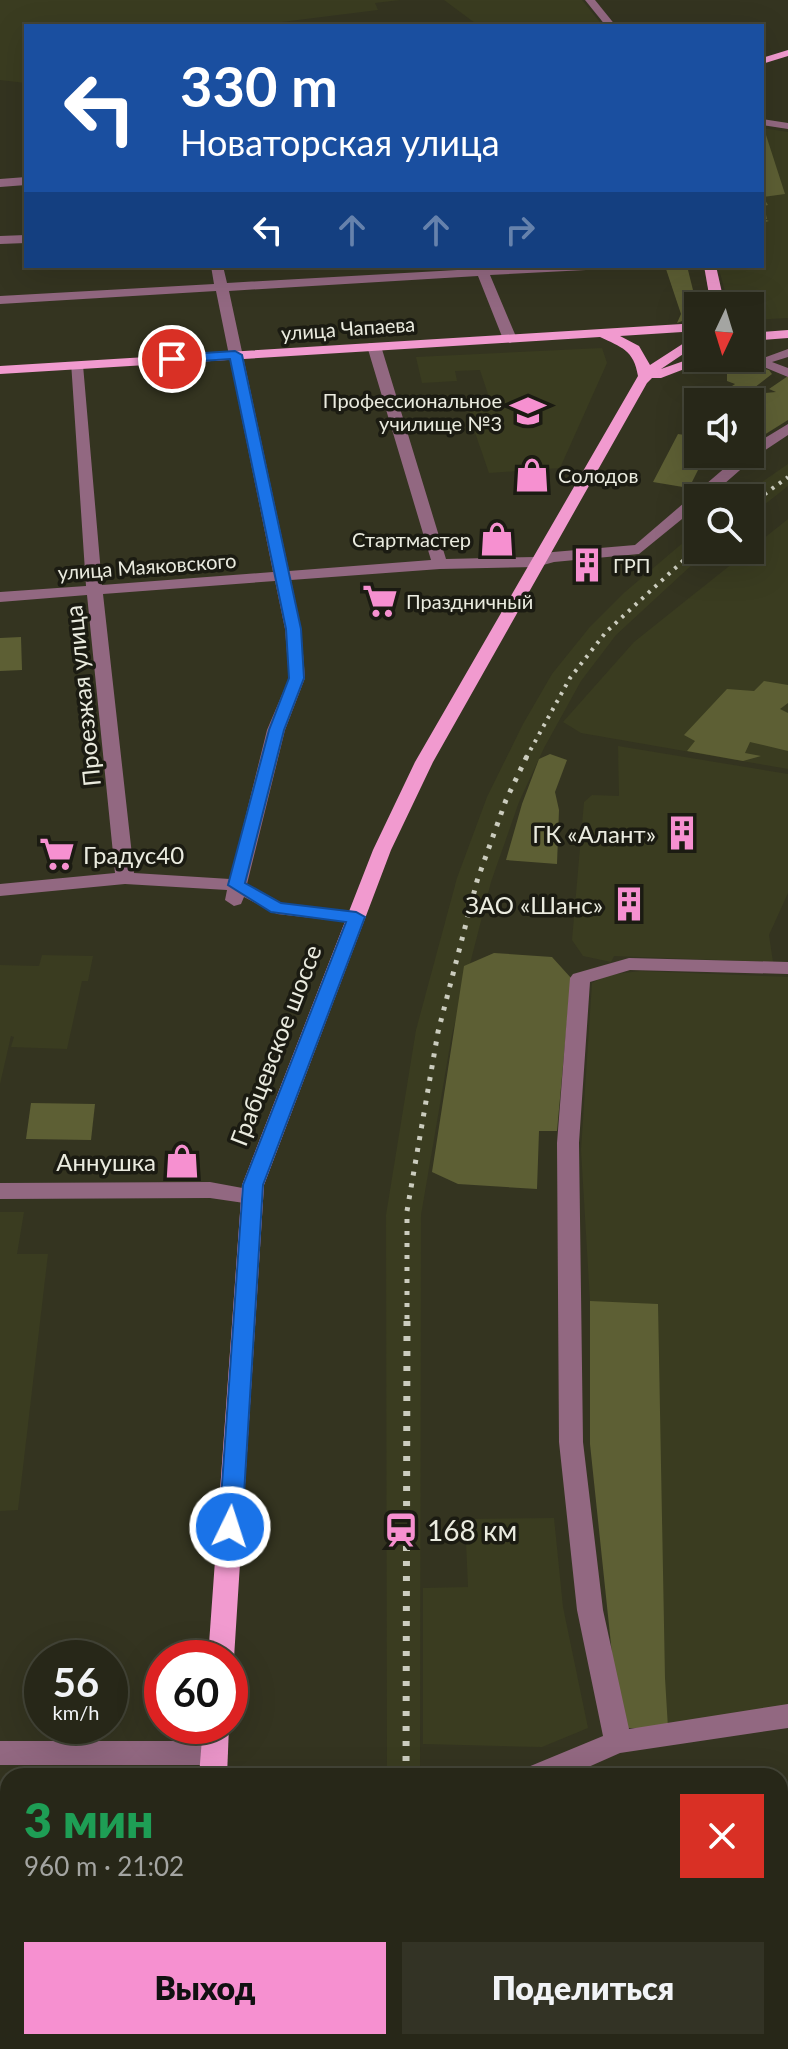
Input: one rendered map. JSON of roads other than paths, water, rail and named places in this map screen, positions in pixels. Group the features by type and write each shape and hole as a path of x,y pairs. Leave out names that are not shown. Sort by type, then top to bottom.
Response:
{"main road":[{"path":"764,60 788,53"},
{"path":"710,268 715,292"},
{"path":"764,324 788,322"},
{"name":"улица Чапаева","path":"0,370 684,328"},
{"path":"555,336 684,337"},
{"path":"606,336 637,348 643,378"},
{"path":"764,337 785,336"},
{"path":"764,341 785,336"},
{"path":"643,378 684,347"},
{"path":"643,378 684,365"},
{"name":"Грабцевское шоссе","path":"222,1640 251,1196 382,850 424,762 643,378"}],"street":[{"path":"590,0 609,24"},
{"path":"764,122 788,126"},
{"path":"0,183 24,181"},
{"path":"0,240 24,239"},
{"path":"217,268 293,629 297,678 276,730 235,892"},
{"path":"0,300 517,268"},
{"path":"482,269 510,339"},
{"path":"374,346 440,564"},
{"path":"788,353 759,362 788,373"},
{"name":"Проезжая улица","path":"76,365 125,878"},
{"name":"улица Маяковского","path":"764,444 788,428"},
{"path":"764,451 777,450 788,444"},
{"name":"улица Маяковского","path":"714,484 733,468"},
{"name":"улица Маяковского","path":"0,597 440,564 536,562 553,557 639,549 684,510"},
{"path":"0,890 125,878 235,892 277,908 356,917"},
{"path":"618,1742 590,1610 571,1442 568,1143 580,978 629,964 788,968"},
{"path":"0,1191 210,1190 251,1196"},
{"path":"557,1768 618,1742 788,1716"},
{"path":"0,1753 215,1752"}],"railway":[{"path":"764,495 788,477"},
{"path":"526,757 570,678 606,632 684,560"},
{"path":"407,1317 407,1211 438,1032 477,881 506,800 526,757"},
{"path":"406,1768 407,1317"}],"place":[{"name":"Профессиональное училище №3","path":"528,411"},
{"name":"Солодов","path":"532,475"},
{"name":"Стартмастер","path":"497,539"},
{"name":"ГРП","path":"587,565"},
{"name":"Праздничный","path":"380,601"},
{"name":"ГК «Алант»","path":"682,833"},
{"name":"Градус40","path":"57,854"},
{"name":"ЗАО «Шанс»","path":"629,904"},
{"name":"Аннушка","path":"182,1161"},
{"name":"168 км","path":"401,1530"}]}
